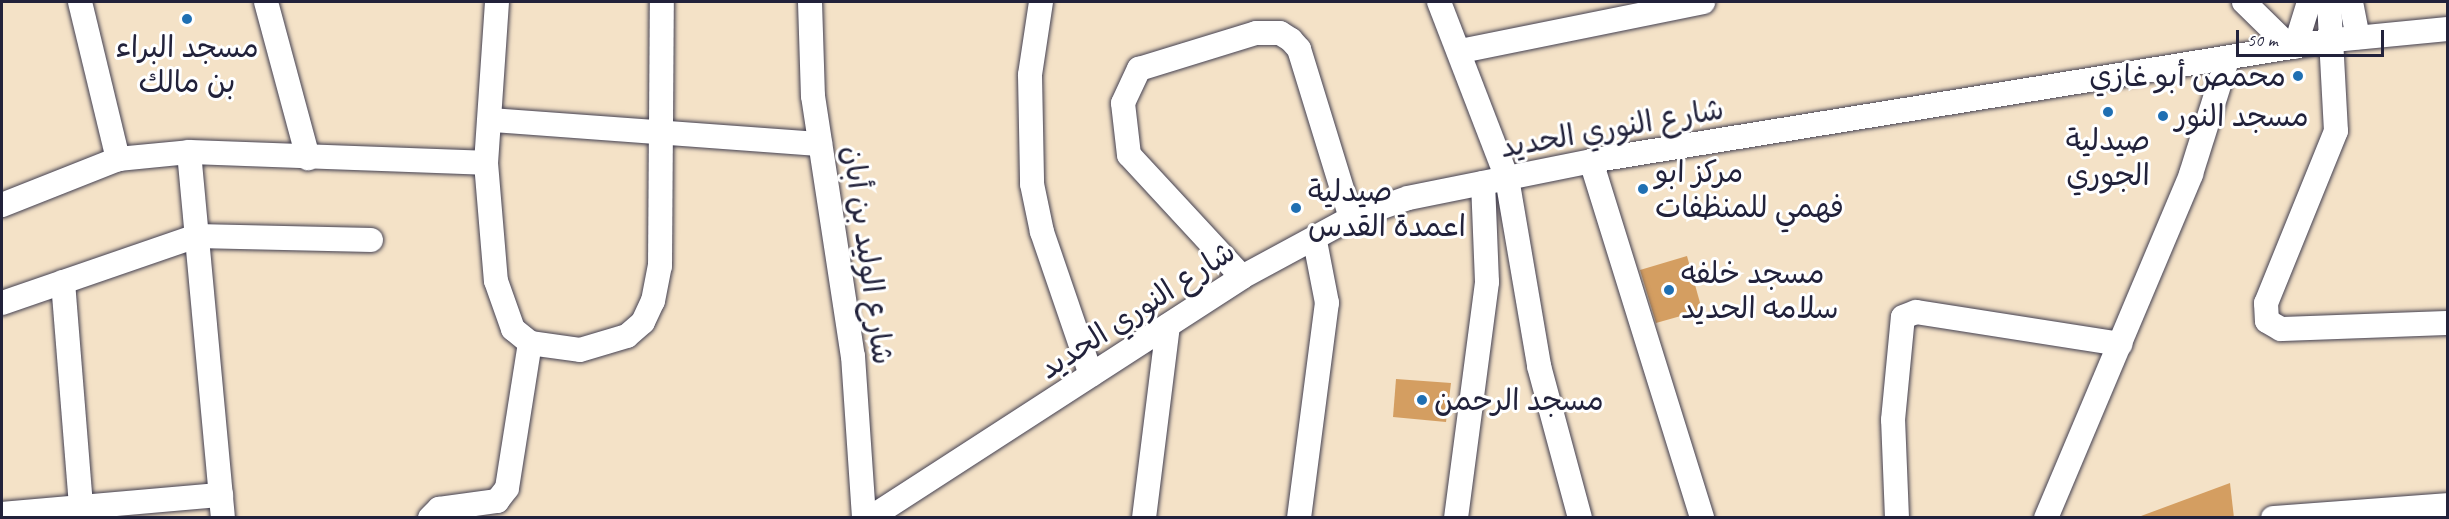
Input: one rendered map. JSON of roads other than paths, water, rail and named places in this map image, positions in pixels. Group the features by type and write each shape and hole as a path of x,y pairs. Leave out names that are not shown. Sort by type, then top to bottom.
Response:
{"street":[{"path":"80,2 118,159"},
{"path":"266,2 308,158"},
{"path":"497,2 492,120 486,163 496,281 513,330 530,343 580,350 627,336 644,322 660,266 659,132 662,2"},
{"name":"شارع الوليد بن أبان","path":"810,2 820,144 853,356 864,518"},
{"path":"1041,2 1030,75 1032,184 1042,232 1091,375"},
{"path":"1439,2 1461,51 1507,178 1539,366 1580,518"},
{"path":"1461,51 1639,7 1703,2"},
{"path":"2244,2 2293,47 2309,2"},
{"path":"2329,2 2347,38"},
{"path":"2351,2 2336,131 2266,303 2267,321 2281,329 2448,323"},
{"name":"شارع النوري الحديد","path":"870,518 895,512 1091,375 1242,277 1315,241 1351,218 1408,198 1591,161 2227,60 2347,38 2448,29"},
{"path":"1242,277 1129,156 1123,103 1139,69 1256,33 1280,33 1291,40 1299,49 1351,218"},
{"path":"2046,518 2191,174 2227,60"},
{"path":"492,120 820,144"},
{"path":"2,514 81,513 222,506 189,152"},
{"path":"2,205 118,159 189,152 486,163"},
{"path":"1591,161 1702,518"},
{"path":"1456,518 1487,282 1483,183"},
{"path":"2,303 197,236 370,240"},
{"path":"1299,518 1327,303 1315,241"},
{"path":"63,282 81,513"},
{"path":"1897,518 1893,420 1903,317 1916,312 2121,344"},
{"path":"1144,518 1168,325"},
{"path":"430,518 439,508 497,501 507,488 530,343"},
{"path":"2273,518 2448,505"}],"place":[{"name":"مسجد البراء بن مالك","path":"187,19"},
{"name":"محمص أبو غازي","path":"2298,76"},
{"name":"صيدلية الجوري","path":"2108,112"},
{"name":"مسجد النور","path":"2163,116"},
{"name":"مركز ابو فهمي للمنظفات","path":"1643,189"},
{"name":"صيدلية اعمدة القدس","path":"1296,208"},
{"name":"مسجد خلفه سلامه الحديد","path":"1669,290"},
{"name":"مسجد الرحمن","path":"1422,400"}]}
